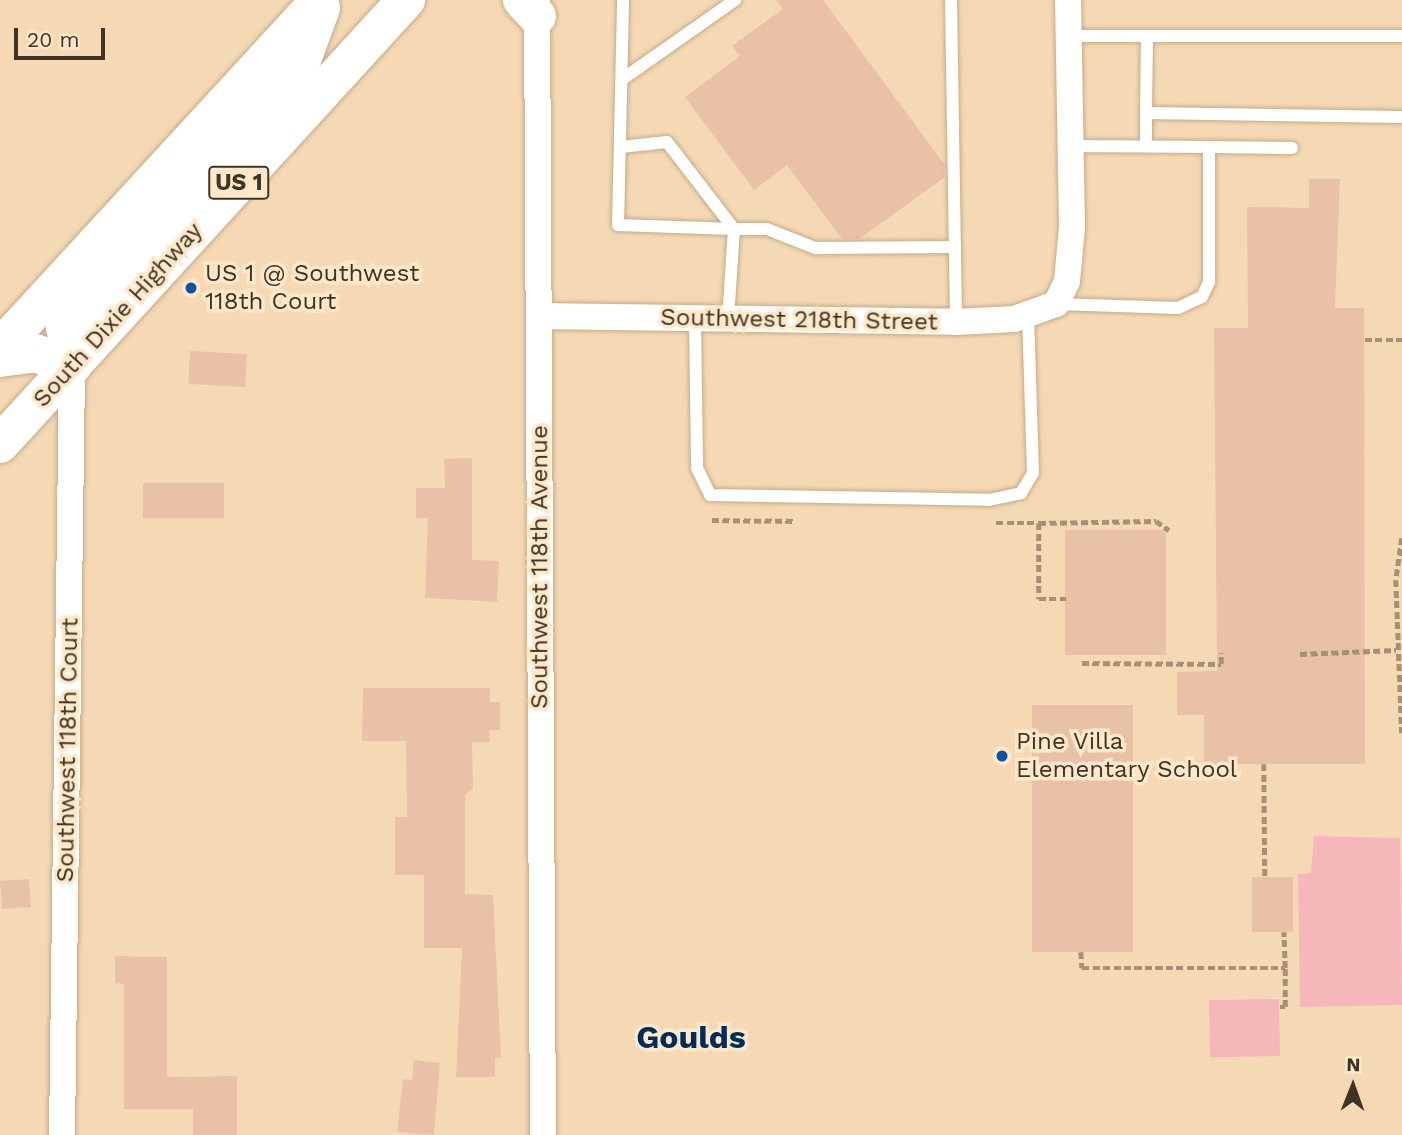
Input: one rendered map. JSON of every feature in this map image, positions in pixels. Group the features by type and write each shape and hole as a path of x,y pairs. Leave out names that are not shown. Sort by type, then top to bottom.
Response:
{"highway":[{"name":"US 1","path":"0,348 321,0"},
{"path":"0,358 36,354 72,366 65,328 75,308 299,68 321,0"},
{"name":"South Dixie Highway","path":"0,444 406,0"}],"street":[{"path":"1056,304 1069,267 1072,146 1068,0"},
{"name":"Southwest 118th Avenue","path":"532,5 539,316 543,1135"},
{"name":"Southwest 218th Street","path":"539,316 956,322 1028,316 1056,304"},
{"name":"Southwest 118th Court","path":"62,1135 72,366"}],"lane":[{"path":"623,0 624,78 618,225 767,229 815,248 956,247"},
{"path":"624,78 735,0"},
{"path":"951,0 956,322"},
{"path":"1070,36 1402,36"},
{"path":"1146,146 1147,36"},
{"path":"1146,113 1402,117"},
{"path":"621,147 667,142 734,229 728,319"},
{"path":"1072,146 1292,148"},
{"path":"1056,304 1178,308 1202,296 1210,272 1209,146"},
{"path":"695,319 697,468 710,495 989,500 1021,493 1032,473 1028,316"}],"path":[{"path":"1364,340 1402,340"},
{"path":"712,520 807,521"},
{"path":"984,523 1156,521 1169,530"},
{"path":"1039,523 1038,599 1066,599"},
{"path":"1402,538 1396,650 1402,733"},
{"path":"1300,654 1396,650"},
{"path":"1082,663 1221,664 1221,653"},
{"path":"1264,764 1265,877"},
{"path":"1280,1007 1285,1007 1284,932"},
{"path":"1081,952 1082,968 1285,968"}],"shaded area":[{"path":"1314,836 1400,838 1402,1005 1300,1007 1298,874 1311,873"},
{"path":"1279,999 1280,1056 1210,1057 1209,1000"}],"building":[{"path":"776,0 823,0 945,165 945,177 859,239 842,239 787,165 754,190 685,97 740,56 732,46 783,9"},
{"path":"1309,179 1340,179 1335,308 1364,308 1365,764 1204,764 1204,715 1177,715 1177,672 1217,671 1214,328 1248,328 1247,207 1309,208"},
{"path":"190,351 247,354 245,387 188,384"},
{"path":"472,458 472,560 499,561 497,602 425,598 428,518 416,518 416,488 445,488 444,459"},
{"path":"143,483 224,483 224,518 143,518"},
{"path":"1065,530 1166,530 1166,655 1065,655"},
{"path":"363,688 490,688 490,702 500,702 500,730 489,730 490,742 472,742 473,789 465,795 465,894 493,895 501,1058 495,1058 495,1077 456,1077 462,948 424,948 424,875 395,875 395,817 407,817 406,741 362,741"},
{"path":"1032,705 1133,705 1133,952 1032,952"},
{"path":"1252,877 1293,877 1293,932 1252,932"},
{"path":"29,879 31,907 2,909 0,881"},
{"path":"115,956 167,957 167,1077 237,1076 237,1135 193,1135 193,1109 124,1109 124,984 115,983"},
{"path":"414,1060 440,1063 434,1135 397,1132 403,1079 412,1080"}],"place":[{"name":"US 1 @ Southwest 118th Court","path":"191,288"},
{"name":"Pine Villa Elementary School","path":"1002,756"}],"district":[{"name":"Goulds","path":"691,1037"}]}
